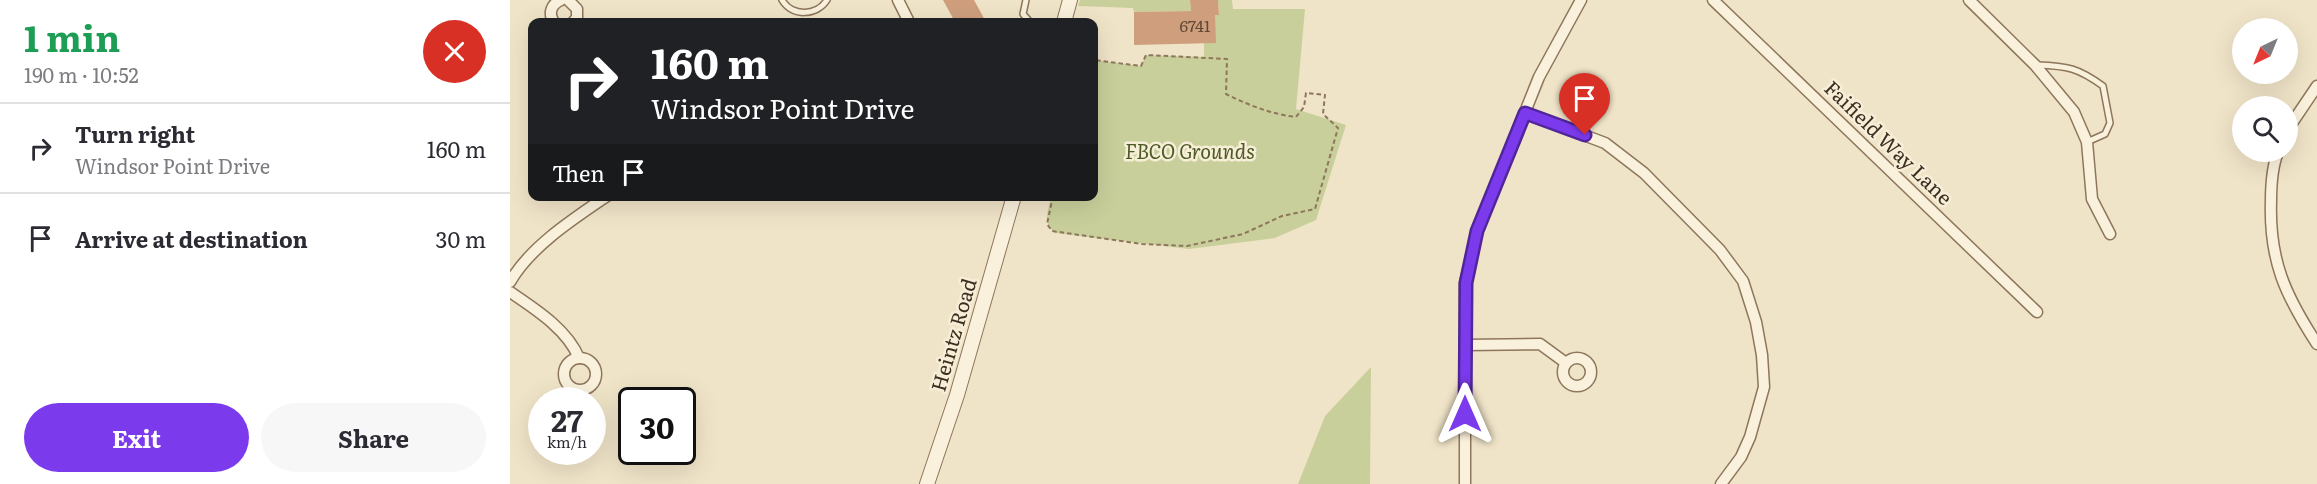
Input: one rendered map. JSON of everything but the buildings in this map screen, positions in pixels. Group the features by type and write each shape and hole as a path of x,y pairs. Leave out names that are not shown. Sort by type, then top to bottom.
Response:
{"street":[{"path":"551,18 551,10 555,3 561,0"},
{"path":"568,0 575,5 575,18"},
{"path":"898,0 907,18"},
{"path":"1065,18 1070,0"},
{"path":"1465,484 1466,283 1477,231 1550,55 1581,0"},
{"name":"Faifield Way Lane","path":"1713,0 2037,312"},
{"path":"1969,0 2035,65 2074,112 2087,142 2092,199 2110,234"},
{"path":"2298,114 2317,86"},
{"path":"1525,113 1605,143 1644,173 1720,250 1743,282 1756,322 1762,355 1764,387 1750,437 1741,457 1721,484"},
{"path":"2274,162 2271,186 2273,252 2276,265 2289,298 2317,344"},
{"path":"510,282 516,271 535,250 600,201"},
{"name":"Heintz Road","path":"927,484 957,395 1013,201"},
{"path":"510,292 557,329 575,349 579,358"},
{"path":"1466,345 1540,344 1566,363"}],"lane":[{"path":"782,0 785,5 806,13 817,10 827,0"},
{"path":"1026,0 1023,14 1026,18"},
{"path":"2035,65 2057,65 2083,72 2103,86 2109,123 2105,134 2087,142"}],"path":[{"path":"1052,201 1047,224 1052,231 1143,244 1187,246 1243,234 1282,216 1315,209 1338,128 1323,114 1325,95 1306,93 1304,107 1296,117 1279,115 1226,94 1227,59 1146,56 1141,66 1098,61"}],"green space":[{"path":"1080,0 1190,0 1191,11 1134,12 1133,8 1078,6"},
{"name":"FBCO Grounds","path":"1218,0 1232,0 1233,9 1305,9 1296,109 1346,125 1316,220 1275,238 1189,249 1055,233 1047,221 1050,201 1098,201 1098,61 1141,66 1146,55 1204,57 1204,43 1215,15 1219,15"},
{"path":"1371,367 1370,484 1298,484 1325,416"}],"route":[{"path":"1465,414 1466,283 1477,231 1525,113 1585,135"}]}
